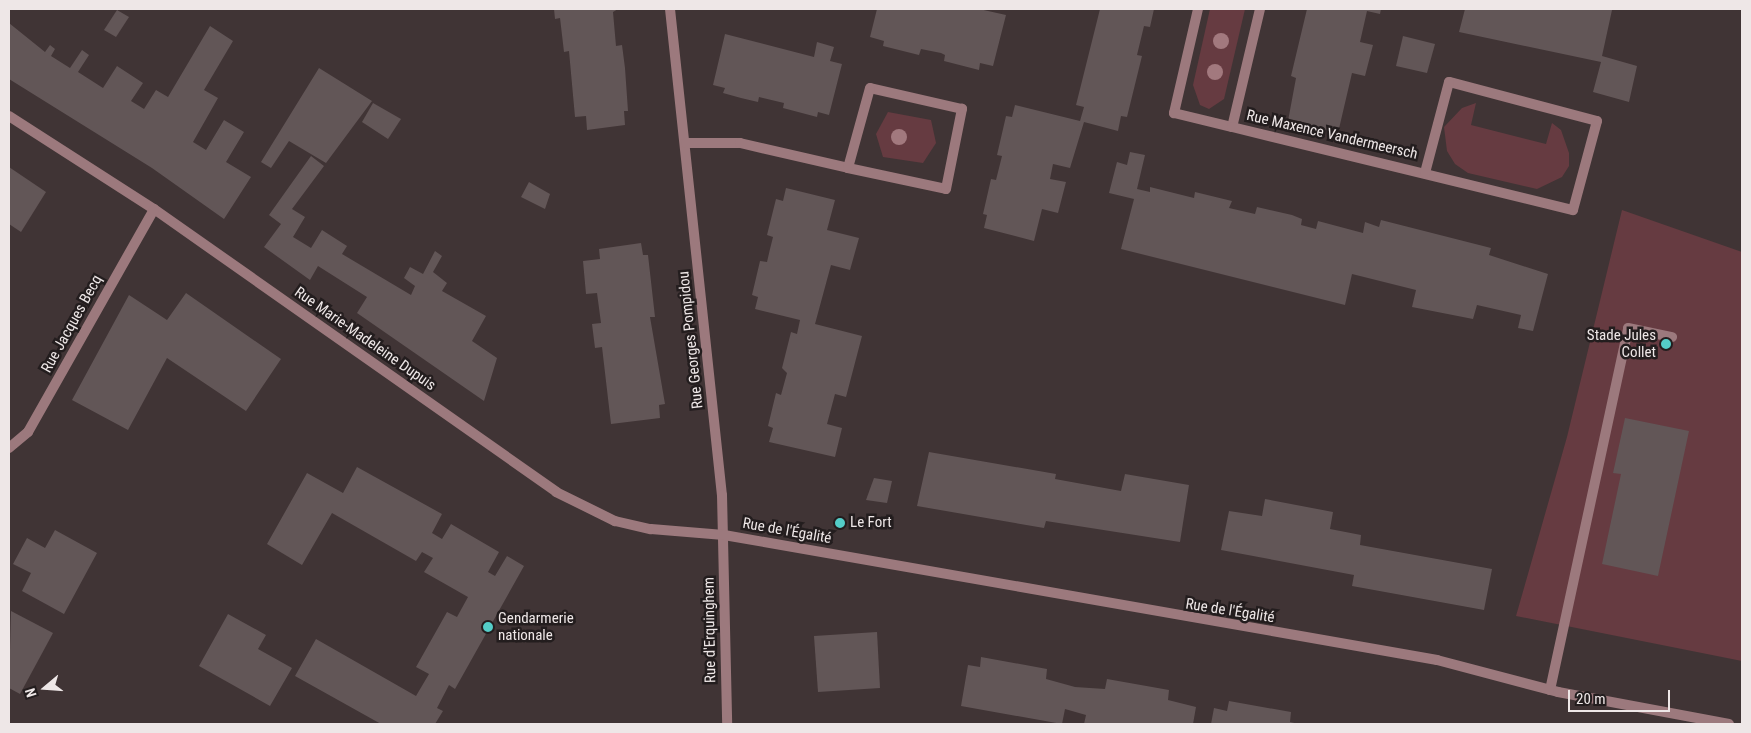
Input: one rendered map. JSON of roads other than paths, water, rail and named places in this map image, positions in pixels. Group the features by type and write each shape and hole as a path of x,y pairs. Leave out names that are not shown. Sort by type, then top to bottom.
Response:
{"street":[{"name":"Rue Georges Pompidou","path":"670,9 686,143 724,535"},
{"name":"Rue Maxence Vandermeersch","path":"1198,9 1174,113 1573,210 1597,121 1449,82 1426,173"},
{"name":"Rue Maxence Vandermeersch","path":"1232,127 1260,9"},
{"path":"686,143 740,143 848,168 946,189 962,109 870,88 848,168"},
{"name":"Rue Marie-Madeleine Dupuis","path":"9,116 154,209 579,505 633,526 724,535"},
{"name":"Rue Jacques Becq","path":"9,448 28,432 154,209"},
{"path":"1550,690 1628,328 1672,337"},
{"name":"Rue de l'Égalité","path":"724,535 1437,660 1550,690 1725,724"},
{"name":"Rue d'Erquinghem","path":"724,535 727,724"}],"place":[{"name":"Stade Jules Collet","path":"1666,344"},
{"name":"Le Fort","path":"840,523"},
{"name":"Gendarmerie nationale","path":"488,627"}]}
